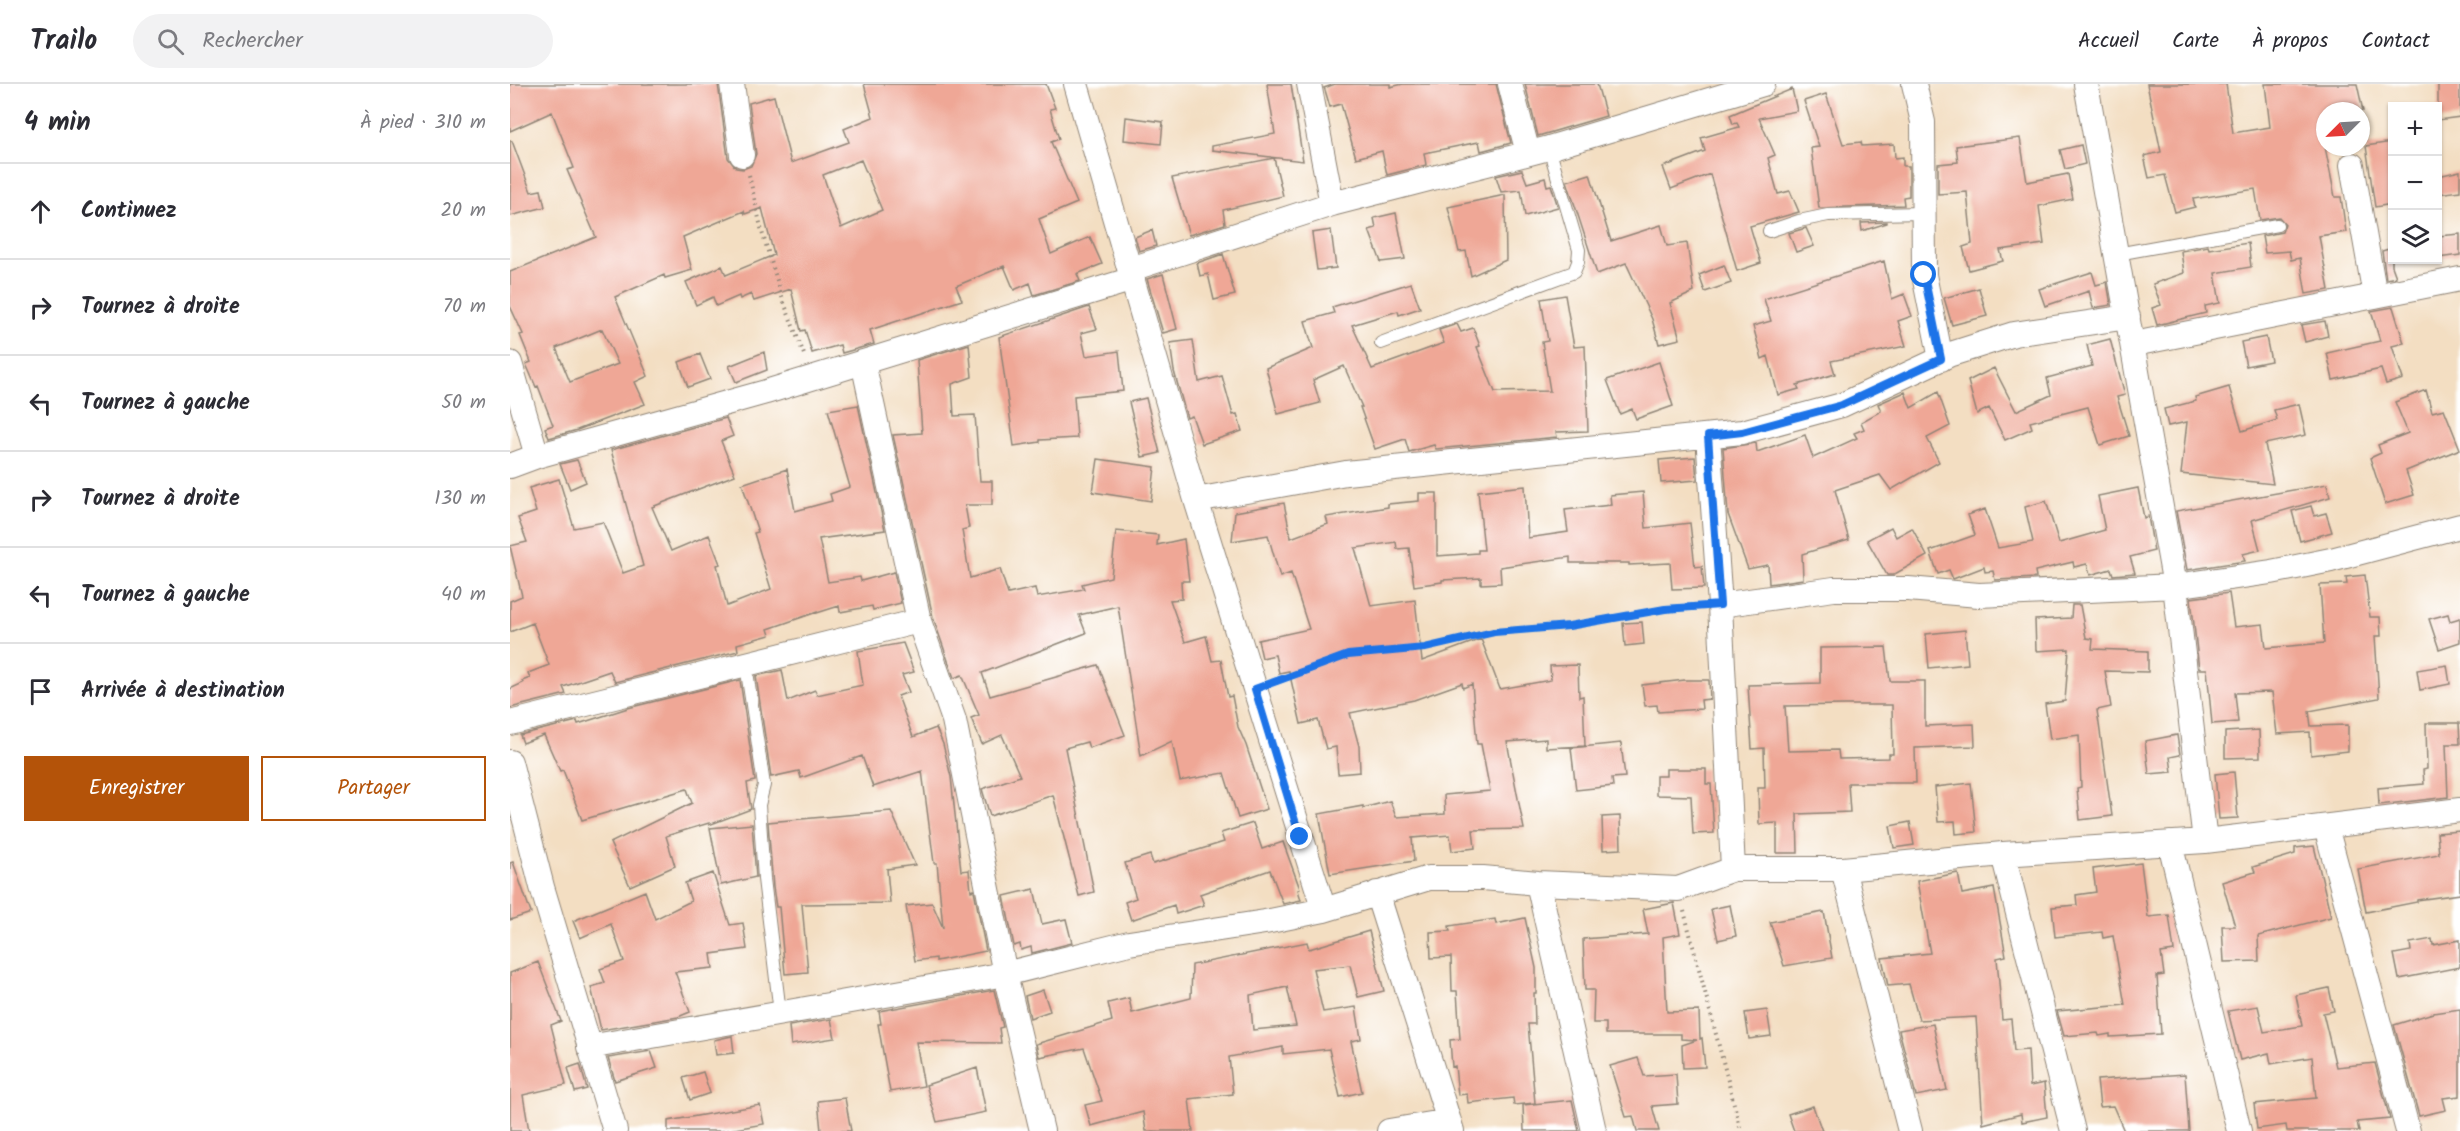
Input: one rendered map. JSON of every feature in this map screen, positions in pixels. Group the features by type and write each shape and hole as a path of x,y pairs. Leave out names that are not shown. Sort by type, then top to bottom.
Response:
{"street":[{"path":"732,84 742,155"},
{"path":"1076,84 1196,500 1324,910"},
{"path":"1309,84 1332,204"},
{"path":"1510,84 1538,151"},
{"path":"510,466 537,456 863,362 1132,274 1332,204 1538,151 1763,84"},
{"path":"1914,84 1923,122 1924,275 1941,359"},
{"path":"2086,84 2134,344 2175,586 2205,841"},
{"path":"2352,165 2375,296"},
{"path":"2134,344 2460,279"},
{"path":"1196,500 1346,473 1742,432 1842,405 1941,359 2014,334 2128,317"},
{"path":"863,362 920,621 954,720 1005,974 1042,1131"},
{"path":"510,363 537,456"},
{"path":"1708,436 1720,605 1733,869"},
{"path":"1720,605 1834,589 1908,589 1979,595 2175,586 2271,572 2331,560 2460,526"},
{"path":"510,723 920,621"},
{"path":"510,762 542,887 615,1131"},
{"path":"589,1047 1005,974 1129,943 1265,922 1324,910 1429,878 1483,878 1538,883 1678,889 1733,869 1843,869 2003,854 2205,841 2460,810"},
{"path":"2325,827 2408,1131"},
{"path":"2170,843 2239,1131"},
{"path":"2003,854 2073,1131"},
{"path":"1843,869 1910,1131"},
{"path":"1538,883 1594,1131"},
{"path":"1377,893 1451,1126 1389,1131"}],"lane":[{"path":"1381,343 1574,272 1578,262 1578,250 1538,151"},
{"path":"1770,231 1799,221 1828,215 1923,213"},
{"path":"2117,254 2277,225"},
{"path":"747,665 764,785 759,805 764,879 780,1013"}],"path":[{"path":"742,155 752,182 762,232 783,300 813,377"},
{"path":"1255,689 1348,655 1425,648 1494,632 1569,626 1665,609 1720,605"},
{"path":"1678,889 1741,1131"}],"building":[{"path":"510,84 718,84 728,158 736,168 743,169 751,166 756,154 749,103 774,96 791,163 849,142 844,129 873,117 864,84 1046,84 1055,108 1050,109 1059,139 1051,142 1077,203 1039,219 1051,254 1090,237 1102,264 1077,274 1080,281 1034,295 1030,283 1014,290 1004,266 956,286 962,300 870,330 874,344 842,353 840,345 812,353 805,330 801,331 791,289 754,301 751,294 740,299 739,296 716,306 713,297 696,305 686,282 722,266 726,275 774,255 762,208 745,214 744,211 683,237 692,270 665,278 664,275 615,297 648,376 635,382 645,404 577,430 549,438 545,428 553,425 538,386 536,387 526,364 531,362 520,335 523,334 510,306 510,272 596,237 567,170 574,168 552,112 510,131","holes":["861,160 882,210 841,228 823,175","602,329 618,364 570,382 556,348"]},
{"path":"1267,84 1291,84 1303,161 1212,150 1212,146 1275,134"},
{"path":"1335,84 1390,84 1390,87 1403,84 1496,84 1511,143 1481,151 1479,142 1424,153 1426,165 1387,175 1382,151 1356,158 1341,104 1330,107 1324,88"},
{"path":"1525,84 1597,84 1606,116 1538,136"},
{"path":"2147,84 2226,84 2233,133 2270,127 2265,84 2357,84 2361,102 2316,102 2316,156 2327,156 2335,197 2341,197 2346,232 2319,236 2329,290 2306,294 2300,258 2291,260 2289,251 2265,253 2262,236 2282,232 2285,224 2279,217 2260,220 2255,189 2193,199 2195,207 2175,212 2165,175 2149,178 2144,156 2161,152"},
{"path":"2438,84 2460,84 2460,117 2442,119 2442,102 2438,102"},
{"path":"1792,89 1797,111 1759,118 1775,155 1768,158 1778,194 1790,191 1799,212 1750,226 1761,263 1737,271 1710,174 1671,189 1663,167 1705,151 1701,138 1739,127 1737,123 1733,124 1730,115"},
{"path":"1826,94 1843,144 1861,142 1862,146 1894,144 1895,158 1903,157 1903,166 1909,166 1909,196 1903,197 1904,205 1819,208 1811,148 1819,147 1804,101"},
{"path":"1126,117 1163,122 1161,144 1124,140"},
{"path":"2020,138 2027,182 2068,174 2073,199 2039,206 2044,244 2000,250 2003,261 1969,270 1963,247 1972,244 1967,192 1938,194 1938,164 1958,162 1956,146"},
{"path":"510,141 512,141 531,192 541,190 545,207 510,216"},
{"path":"2388,143 2388,205 2375,207 2367,156 2370,156 2370,145"},
{"path":"2081,145 2085,164 2065,169 2060,150"},
{"path":"1274,158 1283,196 1223,210 1225,224 1189,235 1172,178"},
{"path":"1522,170 1527,183 1545,178 1547,186 1551,185 1558,207 1525,216 1521,190 1501,192 1496,176"},
{"path":"2460,171 2460,191 2442,193 2442,175"},
{"path":"1590,174 1611,241 1661,225 1667,246 1687,243 1694,292 1670,303 1680,339 1659,344 1652,319 1626,263 1597,274 1567,181"},
{"path":"1505,195 1506,260 1471,276 1466,251 1459,252 1448,207"},
{"path":"1396,213 1405,259 1381,262 1369,230 1376,228 1374,218"},
{"path":"1861,223 1887,223 1862,231"},
{"path":"1806,228 1814,246 1796,252 1789,233"},
{"path":"1152,230 1156,246 1139,251 1135,237"},
{"path":"1331,230 1336,268 1317,270 1312,233"},
{"path":"2460,234 2460,255 2442,257 2442,236"},
{"path":"2248,243 2251,267 2215,273 2220,303 2205,306 2206,313 2157,325 2152,308 2161,305 2153,284 2184,273 2181,251"},
{"path":"2388,249 2388,264 2392,264 2396,277 2386,279 2382,251"},
{"path":"1223,254 1235,295 1214,300 1208,274 1200,276 1197,263"},
{"path":"1884,261 1892,299 1904,294 1912,316 1898,321 1906,346 1831,361 1835,374 1797,385 1799,389 1778,395 1768,356 1762,359 1753,326 1771,321 1764,299"},
{"path":"1724,265 1731,283 1705,292 1699,275"},
{"path":"2092,272 2096,285 2107,282 2111,305 2093,308 2089,291 2045,306 2039,289"},
{"path":"1163,274 1177,329 1163,333 1147,279"},
{"path":"1411,283 1420,308 1399,315 1398,311 1352,325 1372,369 1444,343 1439,330 1457,324 1461,332 1473,328 1480,346 1477,347 1495,392 1550,391 1542,342 1548,341 1541,299 1565,295 1574,347 1585,346 1588,431 1556,432 1557,437 1436,449 1434,445 1409,452 1405,439 1375,449 1360,407 1362,407 1344,366 1313,380 1320,403 1278,414 1266,368 1313,348 1305,321 1334,313 1332,307"},
{"path":"1979,288 1987,316 1952,325 1944,298"},
{"path":"1089,307 1097,329 1081,333 1086,356 1119,351 1123,391 1074,396 1077,438 1040,440 1040,442 1014,446 999,337"},
{"path":"2393,307 2404,343 2392,346 2403,379 2386,384 2381,369 2333,380 2327,353 2380,341 2371,311"},
{"path":"2325,321 2328,336 2305,342 2301,325"},
{"path":"2266,337 2271,361 2246,366 2241,342"},
{"path":"2110,339 2125,395 2117,397 2129,436 2100,445 2088,407 2030,422 2032,428 2005,440 1989,408 1977,414 1968,381 1994,368 2016,411 2051,395 2047,378 2092,366 2087,345"},
{"path":"1193,340 1199,382 1222,376 1233,415 1237,414 1242,431 1202,444 1192,416 1187,418 1174,371 1170,343"},
{"path":"969,344 972,377 952,384 954,416 975,415 980,481 992,481 992,505 965,505 969,528 962,530 970,578 1000,569 1008,594 1035,588 1037,597 1084,589 1082,584 1111,577 1116,531 1158,535 1157,545 1184,539 1189,581 1181,581 1182,599 1170,600 1185,642 1206,636 1212,661 1221,660 1228,697 1232,696 1238,727 1267,809 1238,818 1224,773 1180,781 1172,741 1141,756 1118,606 1079,615 1086,633 982,673 990,696 1098,665 1125,735 1089,748 1087,742 1065,748 1094,892 1079,896 1053,795 990,816 982,789 1020,776 1002,735 982,744 971,718 979,715 962,675 954,678 933,617 893,435 922,433 917,360"},
{"path":"764,352 767,370 736,382 729,366"},
{"path":"700,354 710,379 688,387 679,362"},
{"path":"1659,362 1673,406 1636,419 1632,409 1620,414 1607,380"},
{"path":"2229,387 2242,431 2277,420 2274,410 2299,404 2306,435 2265,444 2273,484 2181,474 2187,422 2168,426 2164,409 2196,401 2195,397"},
{"path":"2426,390 2432,412 2444,409 2460,449 2406,471 2414,495 2385,504 2370,458 2381,453 2378,445 2408,433 2395,402"},
{"path":"1905,392 1911,408 1938,392 1950,426 1927,438 1939,462 1891,490 1880,475 1835,490 1849,540 1802,554 1803,579 1769,584 1768,565 1748,569 1728,514 1723,448 1756,443 1757,452 1805,435 1813,458 1857,438 1854,433 1864,429 1861,422 1881,411 1878,404"},
{"path":"1146,398 1160,453 1142,457 1129,402"},
{"path":"858,405 885,530 819,539 828,582 860,577 861,581 894,572 901,603 873,610 872,606 840,612 839,606 768,629 770,635 737,644 738,651 615,682 610,671 563,687 566,694 510,708 510,689 530,678 528,673 549,665 533,623 510,632 510,601 522,596 510,546 527,542 518,518 536,512 529,488 559,479 574,528 603,522 623,573 643,566 611,450 726,418 733,436 721,441 735,475 652,507 671,551 709,535 720,564 717,565 727,606 771,589 754,533 758,532 742,484 787,469 795,511 832,501 830,494 850,487 828,410"},
{"path":"1695,457 1697,480 1661,483 1659,460"},
{"path":"1098,459 1155,467 1151,501 1093,492"},
{"path":"577,460 586,482 570,489 560,464"},
{"path":"2327,484 2330,497 2252,520 2260,550 2243,554 2245,561 2187,570 2176,511"},
{"path":"1525,486 1528,538 1568,532 1565,510 1611,505 1610,495 1643,492 1646,528 1690,523 1695,567 1702,566 1704,588 1672,589 1670,563 1629,565 1629,563 1570,563 1570,557 1500,567 1501,583 1481,584 1481,578 1442,580 1442,582 1414,586 1409,548 1397,549 1396,542 1355,548 1371,606 1415,600 1422,661 1481,639 1500,689 1551,680 1550,666 1578,665 1579,697 1583,696 1585,746 1546,748 1546,739 1507,742 1524,829 1473,830 1475,848 1452,851 1450,835 1412,838 1414,861 1330,874 1319,814 1363,806 1363,808 1390,801 1396,817 1445,814 1444,795 1490,791 1481,744 1477,744 1472,684 1463,688 1462,683 1414,700 1350,713 1359,746 1360,772 1338,774 1336,747 1326,749 1318,720 1301,724 1289,671 1279,673 1275,655 1262,658 1258,640 1309,629 1291,573 1280,577 1268,535 1232,541 1235,512 1284,503 1291,538 1328,524 1326,517 1388,507 1388,504 1419,501 1419,493 1437,493 1437,556 1478,553 1478,550 1484,550 1478,491"},
{"path":"2138,488 2144,518 2148,516 2154,551 2130,557 2135,573 2113,575 2111,569 2090,575 2087,564 2074,567 2073,562 2035,571 2036,578 1995,580 1993,571 1985,572 1984,567 1953,579 1949,570 1938,574 1930,551 1975,535 1968,515 1985,509 1998,548 2033,542 2025,507 2046,501 2059,543 2105,530 2098,496"},
{"path":"2311,506 2314,516 2326,513 2332,532 2300,541 2292,511"},
{"path":"1891,527 1896,537 1912,528 1927,556 1893,575 1887,575 1867,540"},
{"path":"2365,575 2370,617 2380,617 2381,636 2375,636 2379,698 2309,711 2311,726 2348,725 2348,751 2311,755 2310,732 2277,734 2272,692 2235,693 2238,722 2212,724 2207,669 2199,669 2191,598 2229,593 2234,627 2263,624 2266,648 2324,643 2320,585 2347,584 2346,577"},
{"path":"2072,605 2080,605 2086,638 2093,639 2092,649 2148,651 2148,672 2105,671 2111,707 2097,710 2112,816 2080,820 2077,788 2081,787 2079,735 2050,739 2045,704 2065,701 2069,649 2036,651 2035,620 2071,618"},
{"path":"2448,614 2450,621 2460,618 2460,642 2439,649 2429,619"},
{"path":"1642,622 1644,644 1625,646 1623,623"},
{"path":"1965,630 1968,664 1929,668 1926,634"},
{"path":"903,643 914,672 902,675 909,692 898,696 913,737 936,728 943,744 951,777 961,871 969,870 971,891 974,890 986,951 936,961 936,958 915,961 906,906 932,903 943,928 937,863 934,863 922,771 873,787 862,756 801,778 799,771 771,777 756,676 782,670 788,701 815,690 817,695 863,685 858,651"},
{"path":"1886,647 1890,681 1925,681 1925,726 1974,724 1975,746 1915,748 1916,783 1848,783 1850,812 1797,814 1798,853 1777,853 1777,823 1759,824 1758,788 1765,788 1764,748 1752,749 1748,685 1820,683 1820,648","holes":["1892,705 1893,754 1889,754 1889,758 1839,759 1838,750 1788,751 1785,706"]},
{"path":"2447,665 2450,684 2420,690 2417,670"},
{"path":"740,680 755,781 747,783 751,809 709,825 709,823 666,836 675,866 630,886 610,843 692,803 687,789 582,820 563,770 560,771 544,735 523,743 520,735 577,721 578,724 628,708"},
{"path":"1709,680 1710,699 1701,700 1702,709 1658,712 1657,705 1645,706 1642,685"},
{"path":"2426,723 2459,723 2460,744 2446,744 2448,797 2379,805 2378,788 2424,784 2423,770 2427,769"},
{"path":"2259,730 2260,757 2225,758 2225,732"},
{"path":"2177,735 2180,755 2170,757 2172,772 2149,774 2145,741"},
{"path":"1621,743 1625,777 1612,778 1613,786 1576,790 1571,748"},
{"path":"1666,769 1706,769 1706,784 1711,784 1714,833 1693,834 1691,796 1656,795 1656,776 1666,776"},
{"path":"2234,772 2238,818 2219,819 2215,774"},
{"path":"1971,783 1976,832 1956,834 1955,821 1938,822 1935,787"},
{"path":"891,811 915,865 887,869 890,903 802,904 808,972 785,974 779,907 776,907 773,887 768,822"},
{"path":"1620,816 1621,849 1603,850 1602,817"},
{"path":"1910,822 1914,845 1894,848 1890,826"},
{"path":"1253,823 1262,849 1283,842 1300,889 1298,890 1301,900 1283,904 1270,870 1200,894 1204,905 1176,914 1174,905 1131,920 1125,902 1136,898 1125,863 1150,855 1153,864 1224,842 1221,833"},
{"path":"752,824 756,877 721,885 710,828"},
{"path":"2460,831 2460,894 2417,900 2417,902 2366,912 2358,869 2439,854 2437,833"},
{"path":"2314,846 2331,917 2258,936 2259,961 2224,962 2222,926 2235,926 2222,882 2255,872 2253,867 2295,854 2295,848"},
{"path":"513,862 531,913 510,920 510,863"},
{"path":"2141,863 2148,917 2169,915 2174,951 2161,953 2164,975 2157,976 2161,1034 2110,1037 2110,1034 2099,1036 2098,1033 2064,1036 2057,1011 2125,1005 2113,936 2103,938 2102,932 2055,937 2052,907 2077,905 2076,895 2096,892 2093,869"},
{"path":"713,873 730,925 743,923 747,949 711,954 713,968 675,972 690,1012 678,1017 601,1030 591,987 605,983 600,969 624,961 611,924 580,938 573,921 645,891 655,919 691,901 685,883"},
{"path":"1958,873 1962,894 1994,888 2006,956 1997,958 2002,1020 2011,1019 2014,1051 2028,1050 2030,1086 2044,1083 2047,1117 2022,1122 2021,1114 1983,1124 1976,1017 1919,1020 1909,984 1888,986 1882,958 1930,953 1917,881"},
{"path":"1034,889 1042,924 1066,919 1072,943 1032,953 1031,947 1021,950 1020,944 1014,946 1004,896"},
{"path":"1674,903 1680,934 1663,937 1667,1012 1699,1011 1700,1039 1702,1038 1705,1067 1683,1068 1682,1045 1697,1040 1681,1039 1681,1034 1606,1034 1606,1023 1593,1023 1594,990 1585,990 1583,939 1648,934 1643,909"},
{"path":"1730,905 1736,936 1718,940 1711,909"},
{"path":"1824,912 1832,958 1784,966 1770,922"},
{"path":"1525,918 1536,968 1535,1024 1528,1024 1535,1103 1514,1105 1513,1098 1468,1103 1467,1094 1458,1095 1455,1066 1452,1067 1450,1040 1460,1039 1457,991 1452,991 1451,957 1431,958 1430,932 1450,931 1449,926 1495,919 1496,924"},
{"path":"1369,931 1384,991 1358,997 1350,965 1313,969 1323,1012 1356,1007 1361,1039 1351,1041 1362,1092 1340,1097 1329,1049 1283,1054 1283,1047 1229,1057 1233,1094 1189,1099 1193,1131 1146,1131 1143,1112 1091,1126 1085,1105 1102,1101 1084,1048 1039,1057 1036,1044 1112,1021 1108,1003 1129,998 1132,1013 1191,998 1192,965 1307,942 1309,949","holes":["1287,987 1296,1026 1253,1030 1250,995"]},
{"path":"2432,939 2433,945 2460,940 2460,967 2399,979 2394,954 2411,951 2410,943"},
{"path":"538,962 561,1021 551,1025 566,1085 523,1095 529,1131 510,1131 510,973"},
{"path":"2329,988 2334,1011 2323,1013 2336,1067 2375,1063 2390,1119 2357,1122 2359,1131 2287,1131 2286,1125 2257,1129 2254,1104 2316,1098 2312,1057 2271,1064 2269,1053 2240,1060 2228,1011 2258,1006 2264,1032 2302,1026 2296,995"},
{"path":"994,990 1003,1027 999,1028 1001,1043 916,1042 924,1086 890,1092 878,1024 881,1024 879,1011"},
{"path":"1043,990 1050,1011 1030,1018 1025,996"},
{"path":"2460,1009 2460,1096 2443,1098 2446,1110 2419,1116 2394,1025 2433,1013"},
{"path":"1767,1010 1771,1036 1749,1039 1745,1013"},
{"path":"831,1019 835,1038 791,1045 789,1026"},
{"path":"1933,1024 1947,1090 1916,1096 1899,1030"},
{"path":"732,1036 734,1053 716,1055 714,1040"},
{"path":"651,1051 657,1068 615,1081 608,1058"},
{"path":"1638,1058 1644,1076 1676,1074 1678,1104 1652,1106 1659,1131 1637,1131 1633,1116 1626,1117 1610,1066"},
{"path":"580,1064 587,1089 575,1092 568,1068"},
{"path":"977,1068 986,1112 937,1122 926,1085"},
{"path":"703,1072 710,1093 690,1100 683,1078"},
{"path":"2185,1074 2189,1131 2124,1131 2113,1106 2100,1107 2097,1080"},
{"path":"845,1098 851,1131 821,1131 818,1101"},
{"path":"1572,1100 1579,1131 1524,1131 1523,1105"},
{"path":"760,1105 764,1124 723,1131 668,1131 668,1121"},
{"path":"1813,1106 1822,1131 1794,1131 1788,1114"}],"route":[{"path":"1300,837 1255,689 1348,655 1425,648 1494,632 1569,626 1665,609 1720,605 1708,436 1742,432 1842,405 1941,359 1924,275"}]}
